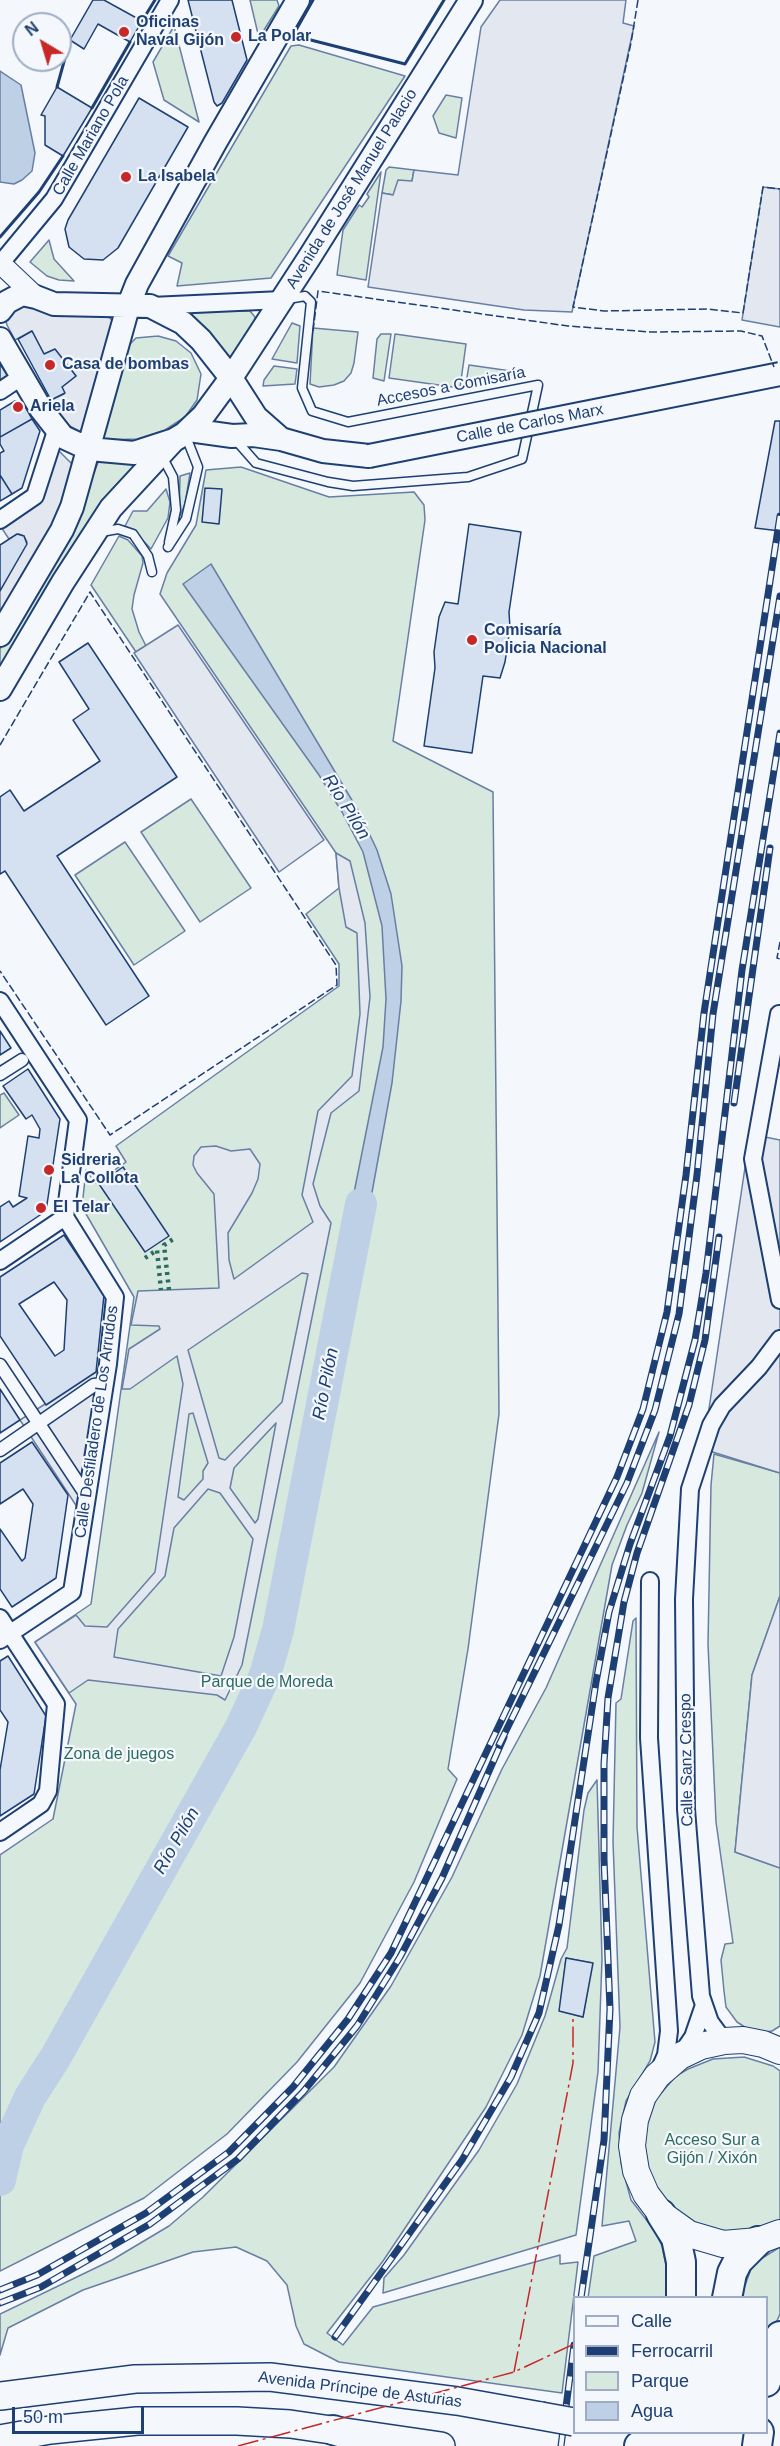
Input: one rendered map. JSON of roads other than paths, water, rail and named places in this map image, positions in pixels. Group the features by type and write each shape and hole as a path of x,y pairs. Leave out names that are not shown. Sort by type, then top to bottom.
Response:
{"highway":[{"path":"661,2214 676,2238 681,2296"},
{"path":"727,2296 727,2288 735,2267 769,2237"},
{"path":"768,2375 780,2336"},
{"name":"Avenida Príncipe de Asturias","path":"0,2396 135,2379 270,2377 457,2401 573,2422"},
{"path":"0,2439 50,2430 137,2421 247,2421 290,2424 441,2446"},
{"path":"333,2430 385,2446"},
{"path":"657,2439 710,2446"}],"main road":[{"path":"0,635 62,530 72,507 89,449 139,306 145,269 214,143 298,0"},
{"name":"Avenida de José Manuel Palacio","path":"173,441 212,405 231,378 471,0"},
{"path":"0,311 8,302 22,294 54,304 139,306"},
{"name":"Calle de Carlos Marx","path":"139,306 183,323 201,340 231,378 256,417 281,439"},
{"path":"0,339 21,377 63,437 89,449 134,453 173,441"},
{"name":"Calle de Carlos Marx","path":"173,441 253,435 281,439 323,451 369,456 780,374"},
{"path":"0,689 63,582 111,508 173,441"},
{"path":"769,2237 723,2244 689,2234 661,2214 646,2194 636,2171 632,2146 634,2120 643,2096 657,2076 680,2056 701,2046 724,2041 743,2040 774,2046"}],"street":[{"name":"Calle Mariano Pola","path":"0,263 54,199 155,12 170,0"},
{"path":"0,263 13,278 36,297"},
{"path":"139,306 282,300"},
{"path":"0,391 21,377"},
{"path":"0,520 35,496 56,430"},
{"path":"0,1001 78,1120 65,1217 0,1261"},
{"path":"779,1014 753,1159 780,1300"},
{"path":"0,1074 22,1060"},
{"name":"Calle Desfiladero de Los Arrudos","path":"5,1636 72,1592 104,1384 115,1297 65,1217"},
{"name":"Calle Sanz Crespo","path":"724,2041 710,2022 704,2006 686,1809 684,1599 690,1490 711,1425 722,1406 759,1367 780,1340"},
{"path":"0,1365 86,1495"},
{"path":"0,1450 94,1385 104,1384"},
{"path":"651,1581 649,1738 669,2031 666,2055 657,2076"},
{"path":"0,1618 5,1636 56,1704 48,1791 41,1804 0,1832"},
{"path":"680,2056 693,2037 704,2006"}],"lane":[{"name":"Accesos a Comisaría","path":"232,436 256,463 328,482 353,486 468,477 522,459 538,385 348,422 312,411 302,388 311,302 305,296 282,300"},
{"path":"173,441 198,467 186,519 168,547 176,510 173,441"},
{"path":"94,533 118,530 133,534 148,556 152,572"}],"water":[{"path":"0,71 21,85 35,153 32,171 14,184 0,182"},
{"path":"211,564 359,812 377,850 391,894 402,966 401,1001 392,1083 362,1247 344,1243 383,1047 386,999 382,926 363,852 342,812 319,775 183,584"}],"waterway":[{"name":"Río Pilón","path":"0,2180 8,2145 30,2097 55,2058 241,1727 265,1675 278,1630 361,1204"}],"railway":[{"path":"0,2290 37,2275 146,2213 229,2152 293,2087 348,2019 391,1953 617,1477 643,1409 667,1312 686,1175 704,1013 780,516"},
{"path":"499,1745 627,1483 655,1410 679,1314 697,1175 713,1014 780,596"},
{"path":"335,2337 462,2160 511,2077 539,2013 559,1925 609,1612 630,1544 670,1436 695,1340 706,1273 742,970 780,733"},
{"path":"734,1103 770,848"},
{"path":"581,2296 604,2140 610,2009 604,1859 604,1764 608,1698 624,1602 637,1553 689,1405 705,1340 719,1237"},
{"path":"0,2303 41,2287 150,2224 238,2159 303,2092 357,2026 400,1957 442,1878 504,1737"},
{"path":"561,2446 573,2353"}],"place":[{"name":"Oficinas Naval Gijón","path":"124,32"},
{"name":"La Polar","path":"236,37"},
{"name":"La Isabela","path":"126,177"},
{"name":"Casa de bombas","path":"50,365"},
{"name":"Ariela","path":"18,407"},
{"name":"Comisaría Policia Nacional","path":"472,640"},
{"name":"Sidreria La Collota","path":"49,1170"},
{"name":"El Telar","path":"41,1208"}],"park label":[{"name":"Parque de Moreda","path":"267,1683"},
{"name":"Zona de juegos","path":"119,1755"},
{"name":"Acceso Sur a Gijón / Xixón","path":"712,2150"}]}
